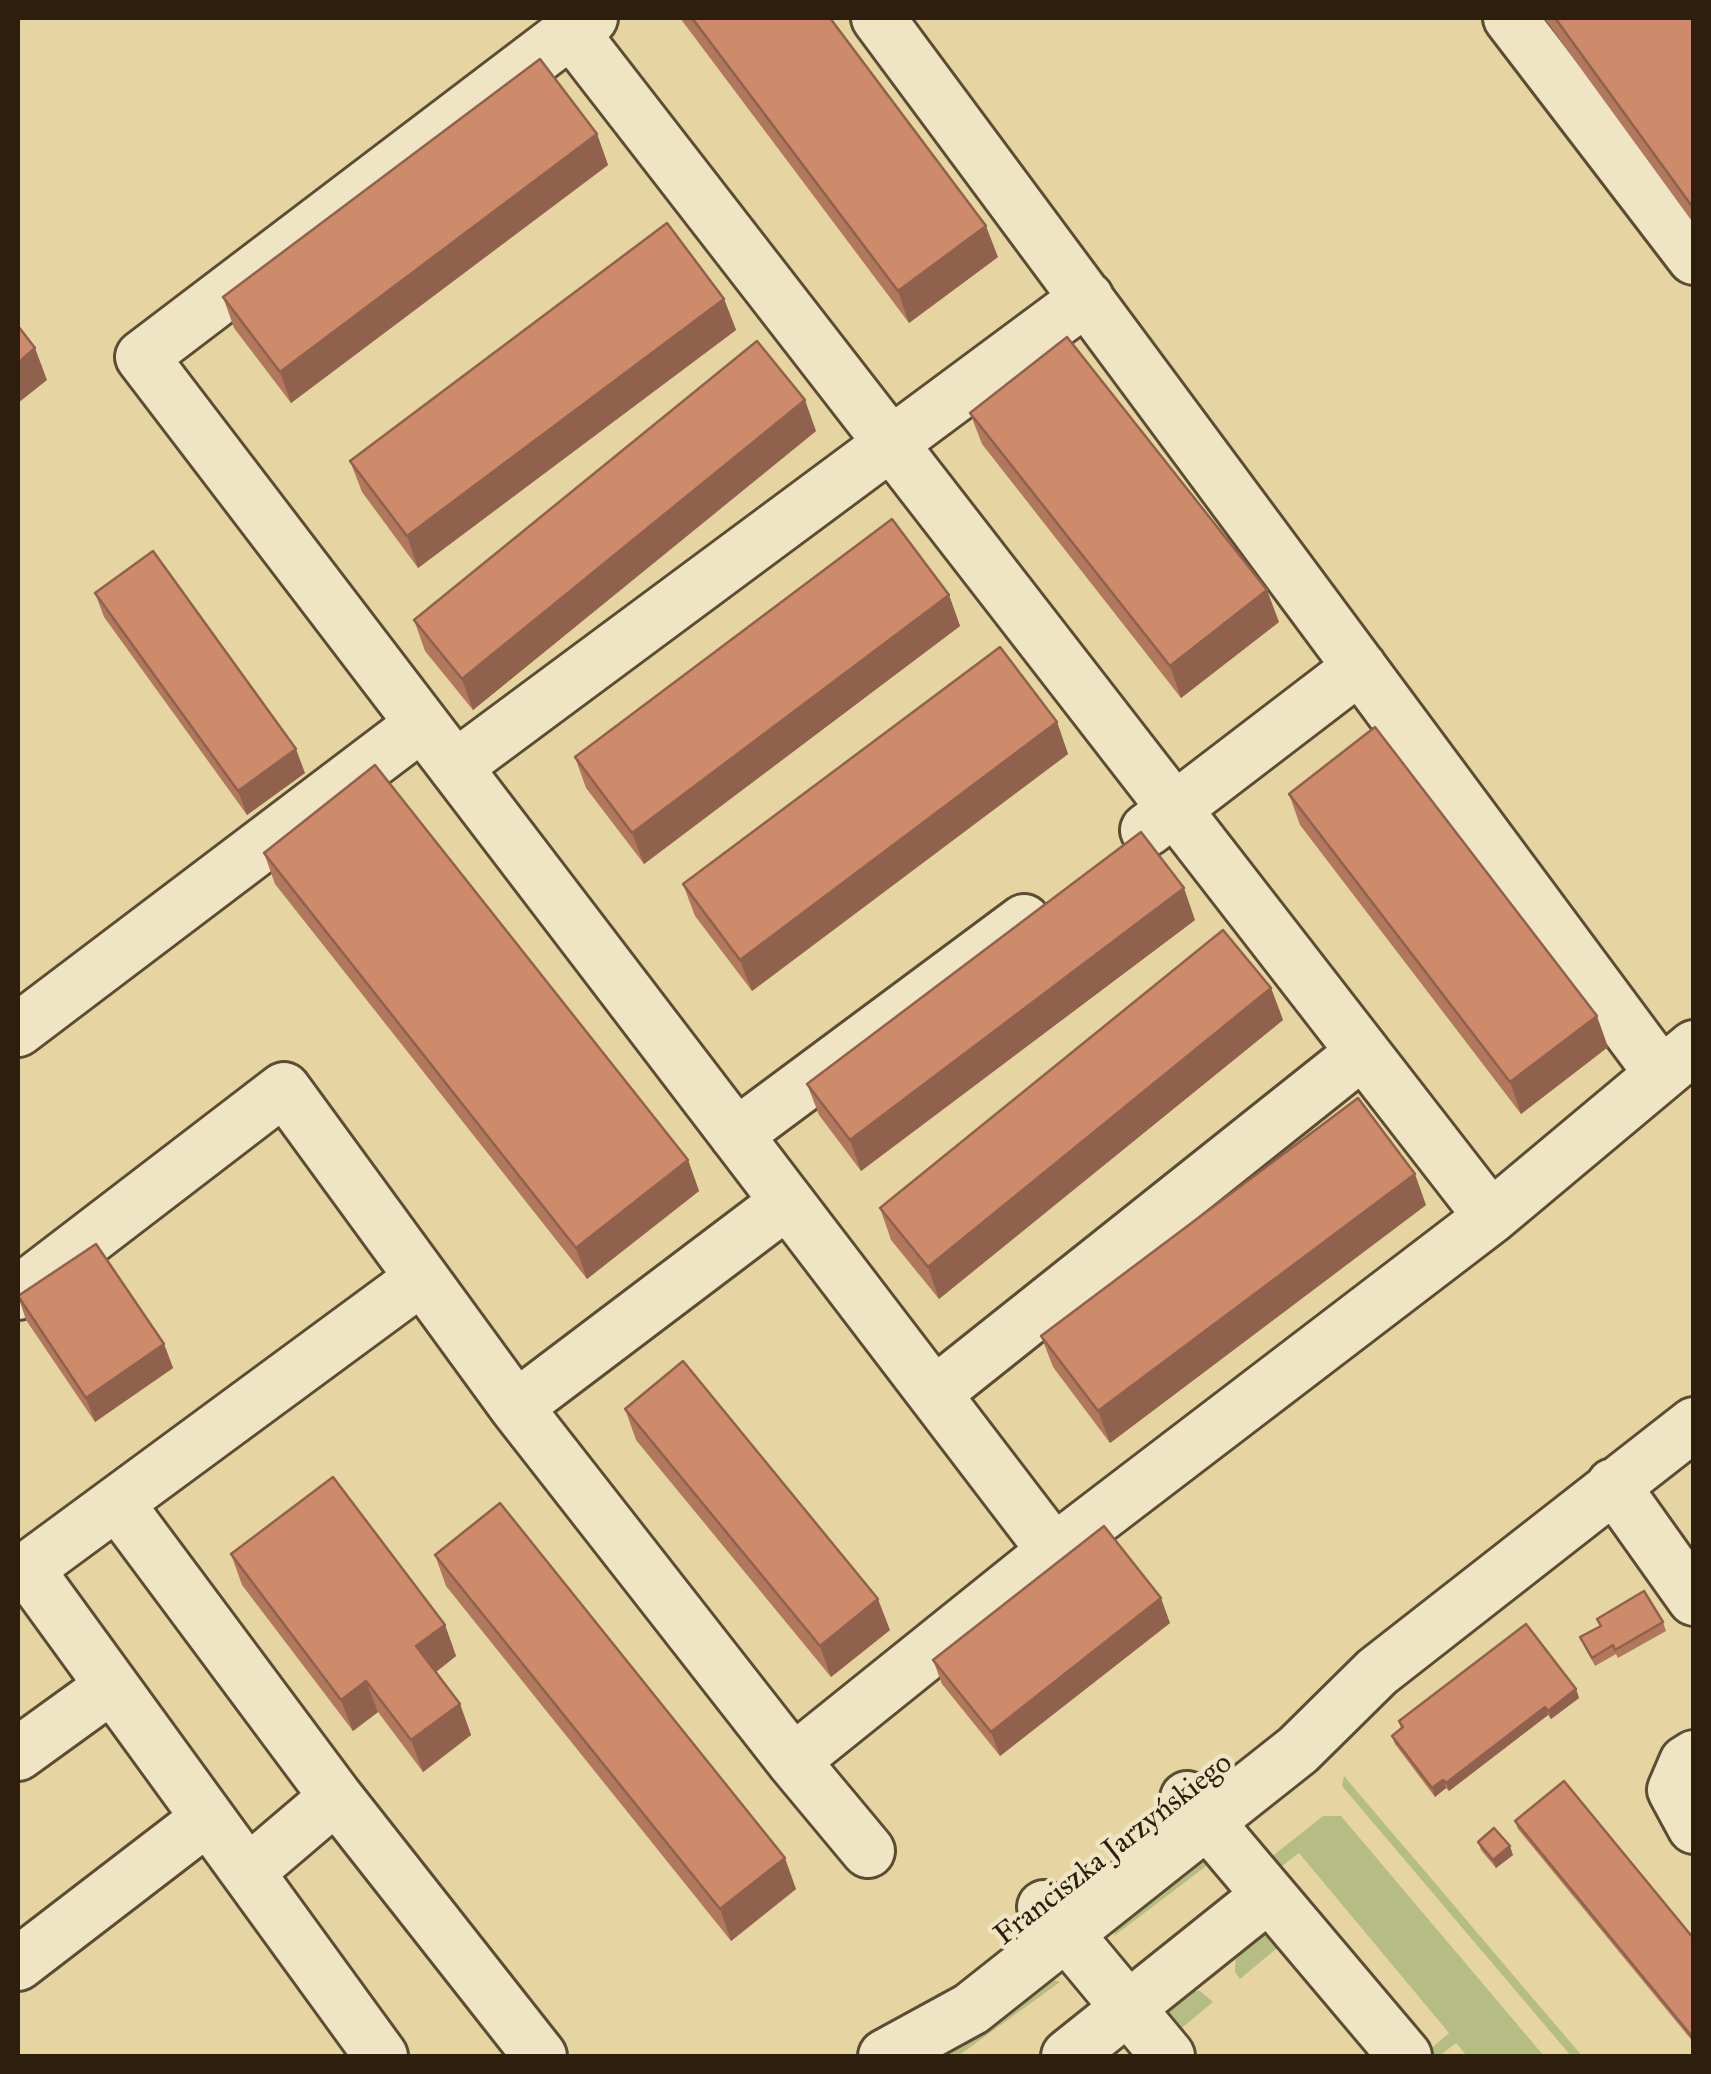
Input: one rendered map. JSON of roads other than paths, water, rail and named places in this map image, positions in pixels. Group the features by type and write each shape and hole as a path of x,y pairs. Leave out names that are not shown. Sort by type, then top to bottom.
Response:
{"street":[{"path":"793,1760 1054,1551 1491,1217 1677,1059 1360,667 878,18"},
{"path":"1510,18 1694,258"},
{"path":"1054,1551 142,358 581,24 890,442 1491,1217"},
{"path":"455,767 1086,298"},
{"path":"1112,856 1360,667"},
{"path":"18,1030 422,724"},
{"path":"736,1134 1065,891"},
{"path":"934,1394 1363,1052"},
{"path":"18,1293 284,1089 516,1406 868,1850"},
{"path":"516,1406 787,1202"},
{"path":"382,2056 112,1686 22,1572 422,1278"},
{"name":"Franciszka Jarzyńskiego","path":"885,2056 971,2009 1055,1920 1197,1809 1276,1724 1376,1672 1694,1424"},
{"path":"1614,1485 1694,1599"},
{"path":"116,1503 336,1797 540,2056"},
{"path":"18,1754 112,1686"},
{"path":"1694,1757 1686,1762 1674,1790 1694,1827"},
{"path":"248,1872 336,1797"},
{"path":"1197,1809 1405,2056"},
{"path":"18,1964 208,1818"},
{"path":"1068,2056 1269,1895"},
{"path":"1055,1920 1168,2056"},
{"name":"Franciszka Jarzyńskiego","path":"872,2056 948,1980 1055,1920"}]}
